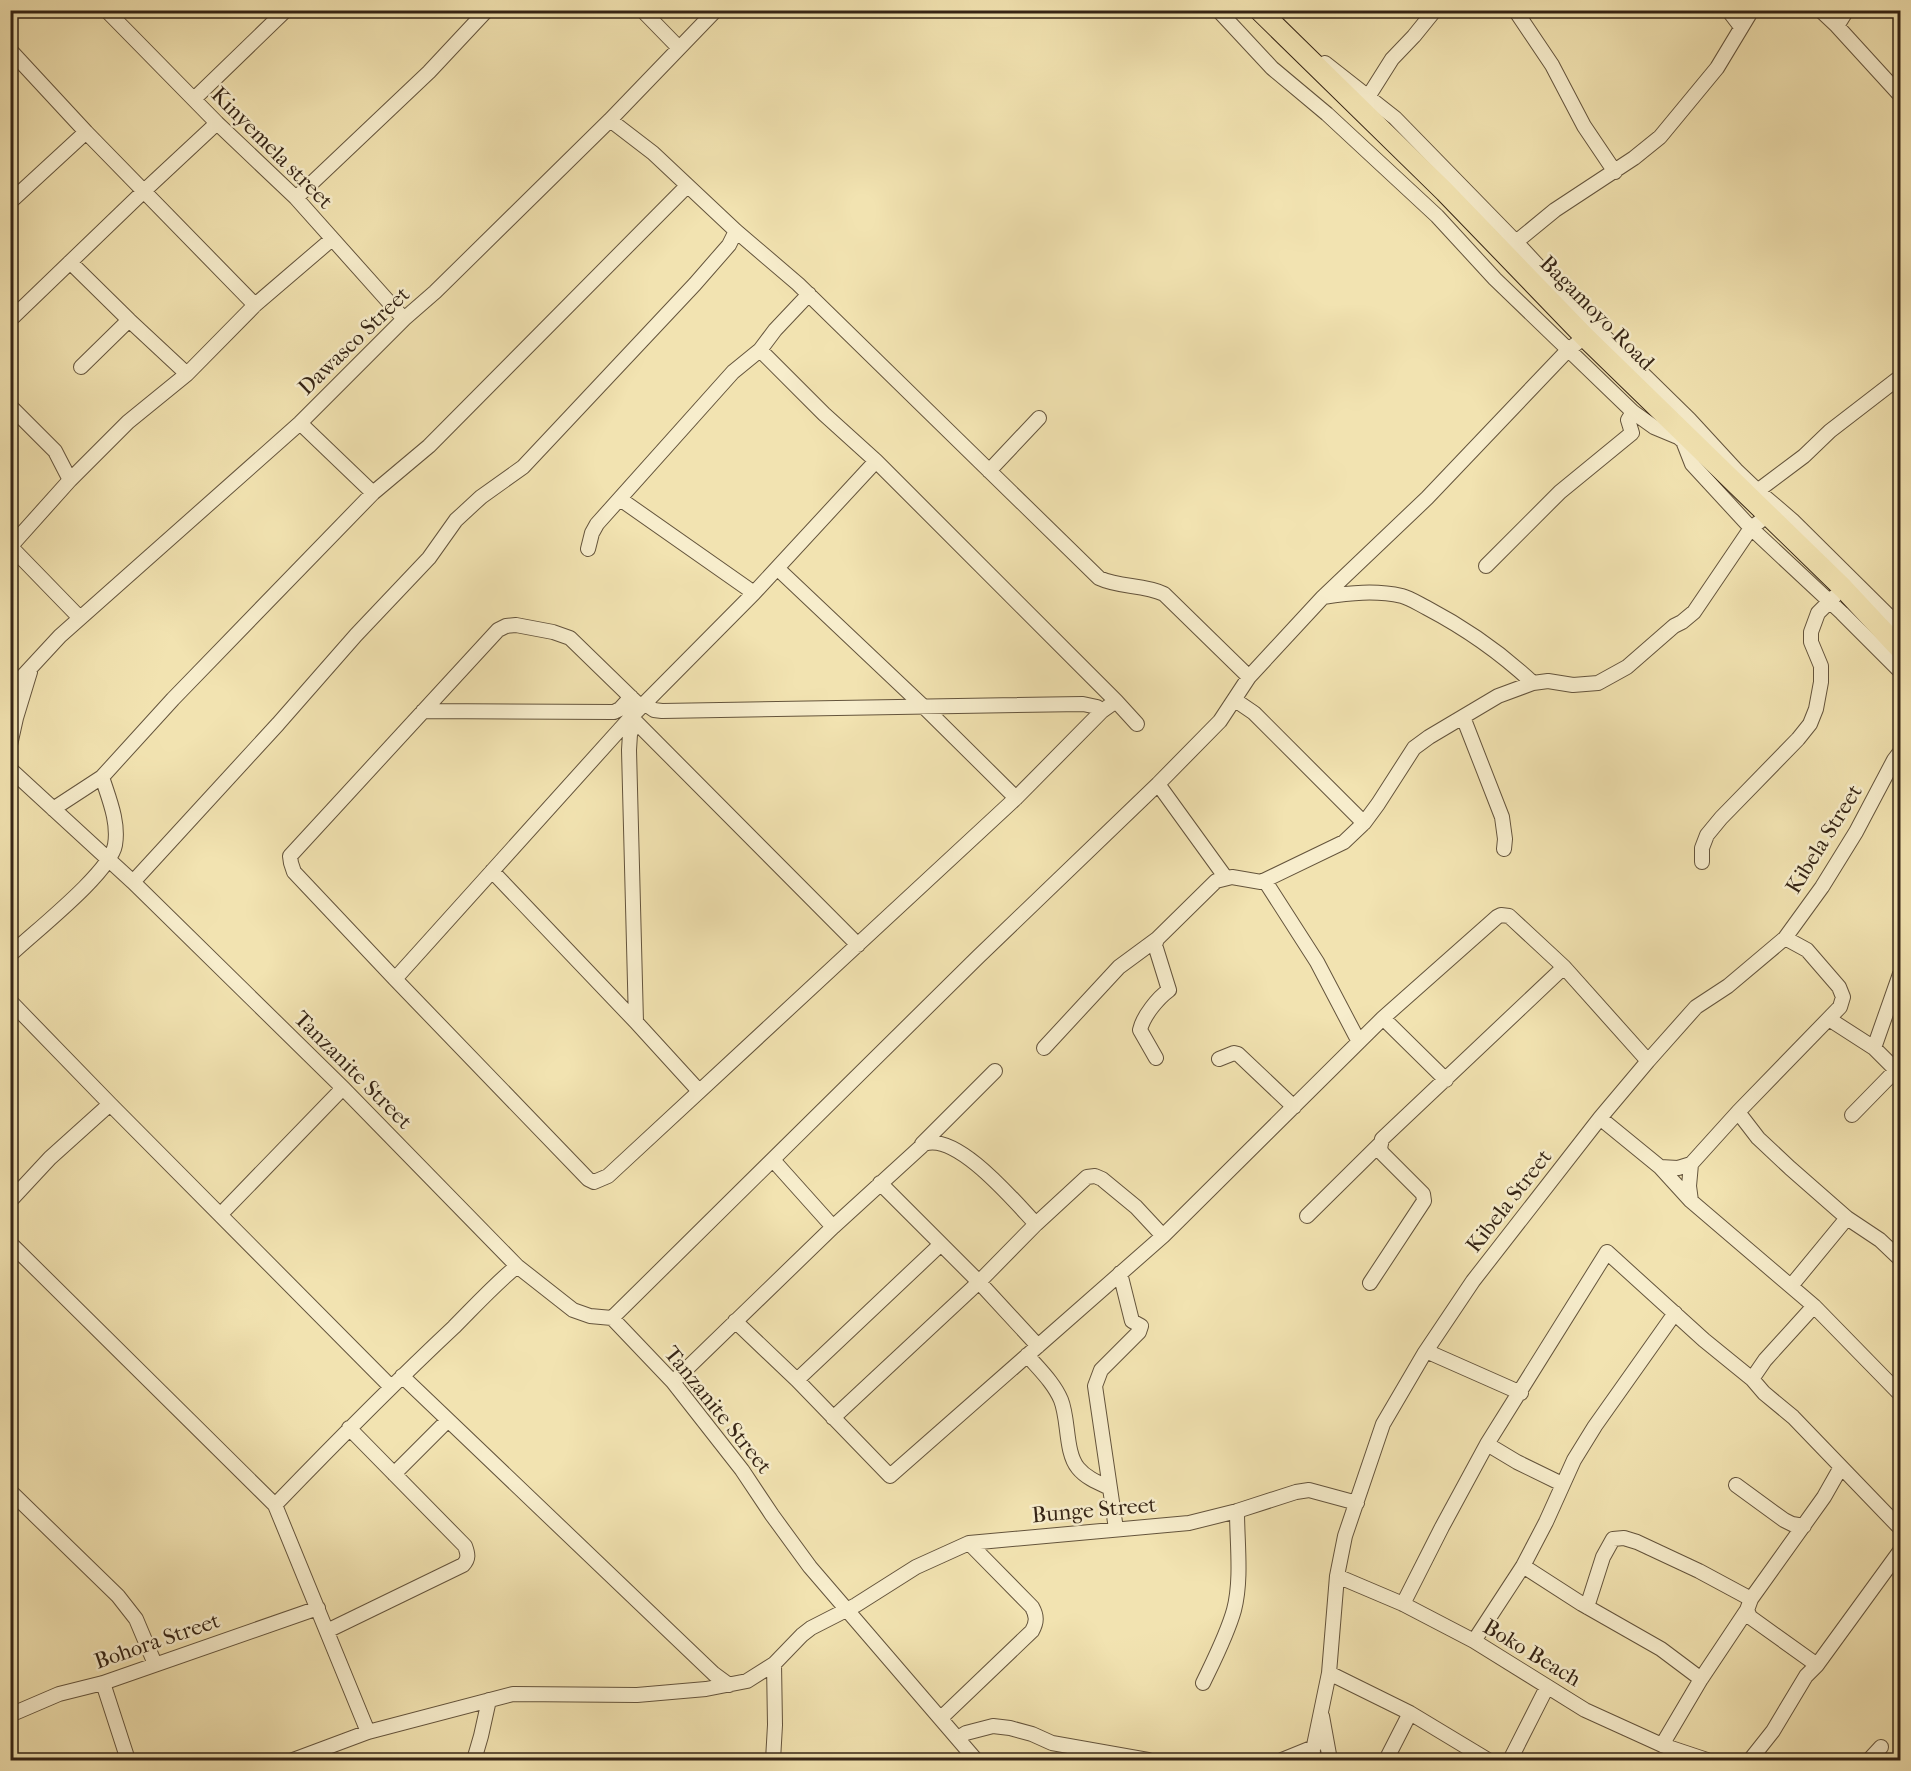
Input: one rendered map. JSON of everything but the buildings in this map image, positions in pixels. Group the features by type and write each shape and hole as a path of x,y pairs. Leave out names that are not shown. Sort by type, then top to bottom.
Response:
{"highway":[{"name":"Bagamoyo Road","path":"1259,10 1445,192 1685,439 1753,494 1767,516 1836,595 1900,649"}],"street":[{"path":"194,99 286,10"},
{"path":"296,198 429,72 487,10"},
{"path":"642,10 679,48"},
{"name":"Dawasco Street","path":"10,690 60,636 300,423 610,120 716,10"},
{"path":"1218,10 1272,68 1327,114 1437,216 1495,279 1633,412 1654,427 1685,439 1692,464 1751,528 1836,595 1900,671"},
{"path":"1273,10 1286,27 1314,53 1395,118 1595,327 1689,419 1753,494 1792,520 1900,627"},
{"path":"1368,97 1392,59 1434,10"},
{"path":"1515,10 1552,65 1584,126 1615,171"},
{"path":"1728,10 1741,27"},
{"path":"1516,242 1555,210 1634,158 1660,137 1717,68 1752,10"},
{"path":"1820,10 1900,95"},
{"path":"1837,26 1847,10"},
{"name":"Kinyemela street","path":"110,12 217,123 296,198 404,319"},
{"path":"10,50 86,132 255,305"},
{"path":"610,120 652,153 808,294 1099,578 1164,594 1249,677"},
{"path":"10,320 217,123"},
{"path":"10,202 86,132"},
{"path":"53,808 102,777 173,699 373,493 429,446 687,186"},
{"path":"133,882 356,635 429,558 456,520 481,497 523,467 695,284 724,250 736,231"},
{"path":"80,618 11,546 70,480 128,422 187,374 255,305 332,239"},
{"path":"70,262 187,374"},
{"path":"588,549 597,524 733,372 760,350 808,294"},
{"path":"81,367 129,320"},
{"path":"612,1318 978,957 1158,784 1220,721 1249,677 1323,597 1427,498 1568,350 1585,337"},
{"path":"760,350 824,414 876,461 1137,724"},
{"path":"1753,494 1804,456 1830,431 1872,401 1900,377"},
{"path":"10,406 56,452 70,480"},
{"path":"1486,566 1560,492 1629,436 1632,430 1628,420 1633,412"},
{"path":"989,471 1039,417"},
{"path":"300,423 373,493"},
{"path":"423,711 614,712 639,702 754,593 876,461"},
{"path":"620,499 754,593"},
{"path":"1044,1048 1119,967 1157,939 1216,881 1226,878 1265,881 1344,842 1364,823 1378,804 1405,759 1414,748 1429,737 1498,696 1533,683 1548,681 1573,685 1598,683 1627,667 1674,626 1694,612 1751,528 1767,516"},
{"path":"777,568 1016,798"},
{"path":"1323,597 1371,592 1404,597 1446,618 1472,635 1512,664 1533,683"},
{"path":"1702,862 1702,848 1707,835 1810,724 1816,709 1821,682 1821,666 1811,642 1811,632 1818,613 1836,595"},
{"path":"1102,711 1097,707 1083,704 654,710 639,702 570,638 553,632 516,625 506,626 498,630 290,856 291,863 294,872 395,979 588,1179 594,1182 608,1176 1016,798 1102,711 1116,701"},
{"path":"10,745 32,667"},
{"path":"1235,700 1254,713 1364,823"},
{"path":"636,1022 629,750 630,734 639,702"},
{"path":"1463,717 1502,817 1504,849"},
{"path":"395,979 633,720"},
{"path":"633,720 858,945"},
{"name":"Kibela Street","path":"1312,1754 1329,1673 1337,1576 1345,1536 1383,1424 1426,1351 1473,1281 1600,1118 1696,1007 1728,986 1785,938 1822,887 1856,832 1893,760 1900,752"},
{"name":"Tanzanite Street","path":"10,769 133,882 343,1088 517,1266 573,1310 590,1316 612,1318 673,1382 742,1470 810,1567 976,1761"},
{"path":"10,955 65,906 109,861 115,848 116,829 102,777"},
{"path":"1158,784 1226,878"},
{"path":"492,871 699,1091"},
{"path":"1265,881 1317,962 1359,1042"},
{"path":"735,1321 890,1476 1163,1236 1383,1018 1501,915 1509,916 1564,966 1648,1061"},
{"path":"1660,1167 1678,1168 1691,1164 1840,1007 1844,997 1842,992 1807,950 1785,938"},
{"path":"1156,1058 1140,1030 1141,1023 1169,990 1155,945 1157,939"},
{"path":"1307,1216 1382,1139 1564,966"},
{"path":"1874,1048 1898,991 1900,974"},
{"path":"10,1001 391,1387"},
{"path":"1383,1018 1446,1080"},
{"path":"1829,1019 1874,1048 1898,1072 1852,1114"},
{"path":"1219,1059 1234,1053 1243,1057 1294,1107"},
{"path":"919,1148 994,1071"},
{"path":"221,1214 343,1088"},
{"path":"10,1201 50,1158 110,1104"},
{"path":"1738,1112 1758,1138 1847,1218 1880,1240 1900,1259"},
{"path":"1600,1118 1660,1167 1691,1201 1814,1306 1900,1394"},
{"path":"673,1382 833,1227 924,1143 937,1142 963,1154 996,1182 1036,1224"},
{"path":"1370,1283 1424,1201 1423,1194 1382,1153 1380,1143"},
{"path":"773,1160 833,1227"},
{"path":"1691,1164 1689,1186 1691,1201"},
{"path":"833,1418 1088,1177 1095,1176 1102,1179 1136,1208 1163,1236"},
{"path":"880,1183 979,1282 1033,1351 1061,1400 1072,1456 1078,1468 1085,1475 1110,1488"},
{"path":"1791,1286 1847,1218"},
{"path":"10,1243 275,1505 368,1732"},
{"path":"796,1380 941,1244"},
{"path":"1403,1604 1487,1444 1608,1252 1793,1417 1900,1528"},
{"path":"275,1505 349,1428 517,1266"},
{"path":"1116,1529 1095,1386 1101,1370 1139,1332 1142,1326 1132,1321 1120,1273"},
{"path":"1752,1379 1765,1360 1814,1306"},
{"path":"1474,1641 1522,1566 1546,1522 1574,1460 1594,1426 1675,1313"},
{"path":"1426,1351 1521,1393"},
{"path":"402,1376 714,1674 729,1685"},
{"path":"394,1474 448,1420"},
{"path":"327,1631 463,1565 468,1553 465,1546 349,1428"},
{"path":"1487,1444 1562,1484"},
{"path":"1662,1745 1749,1604 1824,1497 1841,1467"},
{"path":"1736,1485 1784,1520 1804,1526"},
{"name":"Bunge Street","path":"846,1611 916,1567 969,1543 1189,1523 1237,1512 1308,1490 1357,1503"},
{"path":"10,1491 129,1609 142,1631 155,1664"},
{"path":"1203,1683 1234,1610 1238,1580 1237,1512"},
{"path":"1587,1607 1603,1557 1613,1539 1624,1538 1676,1559 1749,1604"},
{"path":"941,1718 1032,1631 1035,1625 1035,1612 1032,1607 969,1543"},
{"path":"1750,1761 1773,1731 1806,1676 1817,1665 1900,1551"},
{"path":"1522,1566 1587,1607 1661,1649 1701,1679"},
{"name":"Boko Beach","path":"1337,1576 1403,1604 1474,1641 1586,1710 1662,1745 1707,1761"},
{"path":"1749,1604 1750,1617 1817,1665"},
{"name":"Bohora Street","path":"10,1715 59,1694 103,1683 318,1608"},
{"path":"294,1761 368,1732 513,1694 637,1695 706,1689 747,1681 774,1664 802,1635 823,1621 846,1611"},
{"path":"773,1761 774,1664"},
{"path":"1329,1673 1410,1713 1488,1761"},
{"path":"103,1683 128,1761"},
{"path":"1510,1761 1546,1687"},
{"path":"474,1761 489,1700"},
{"path":"1321,1712 1330,1761"},
{"path":"1386,1761 1410,1713"},
{"path":"958,1738 966,1733 993,1726 1010,1728 1052,1743 1148,1761"},
{"path":"1869,1761 1881,1747"},
{"path":"1282,1761 1312,1754"}]}
